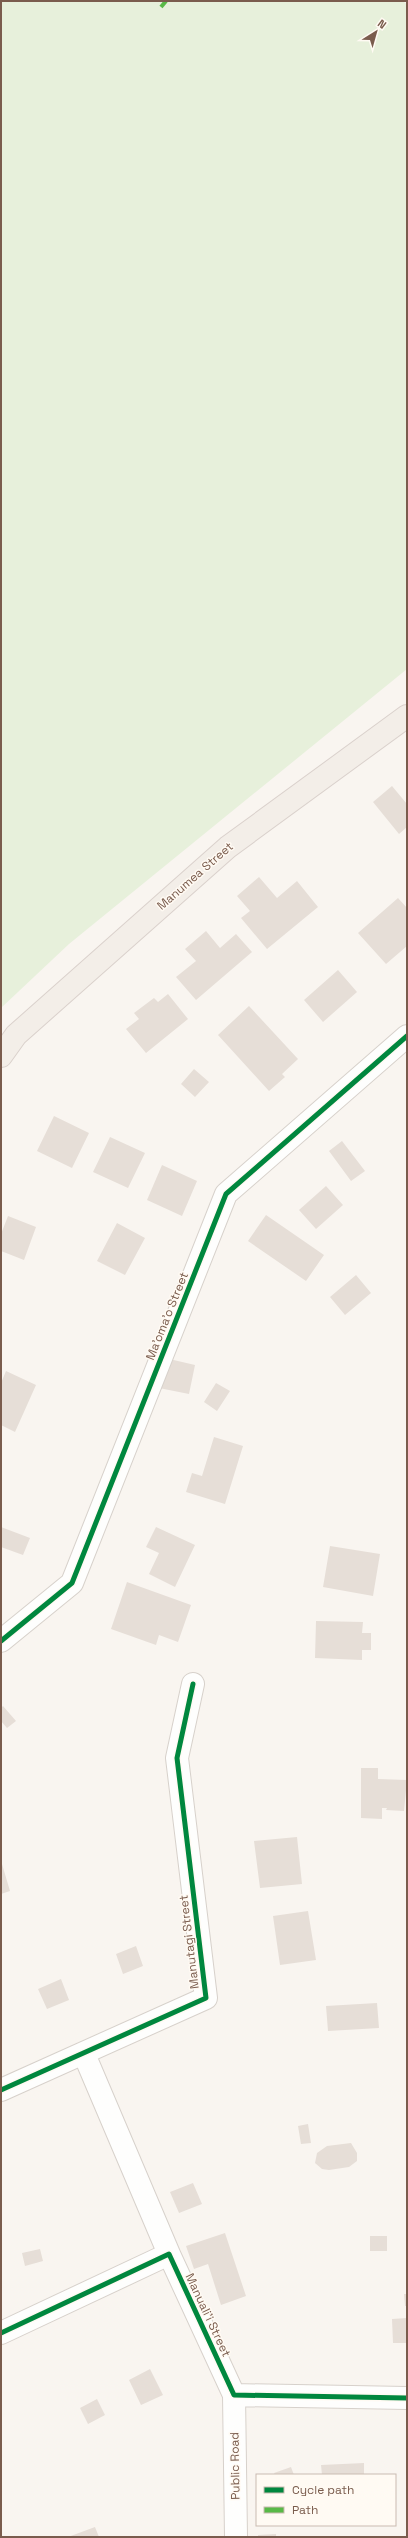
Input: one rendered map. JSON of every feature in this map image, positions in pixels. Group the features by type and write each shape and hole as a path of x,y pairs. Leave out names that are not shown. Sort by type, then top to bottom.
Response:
{"main road":[{"name":"Manumea Street","path":"1,1056 16,1035 228,847 407,716"}],"street":[{"name":"Ma'oma'o Street","path":"1,1641 72,1583 226,1194 407,1036"},
{"name":"Manutagi Street","path":"1,2090 206,1998 177,1758 193,1684"},
{"name":"Manuali'i Street","path":"84,2054 169,2254 234,2395"},
{"path":"1,2332 169,2254"},
{"path":"234,2395 407,2398"},
{"name":"Public Road","path":"234,2395 236,2537"}],"green space":[{"path":"1,1 402,1 407,4 407,669 69,944 1,1008"}],"building":[{"path":"392,786 407,804 407,827 399,834 373,802"},
{"path":"259,877 277,898 297,881 318,907 267,949 241,918 250,911 237,896"},
{"path":"398,898 407,908 407,946 386,964 358,933"},
{"path":"206,931 220,948 236,934 252,952 196,1000 176,977 196,961 185,949"},
{"path":"338,970 357,992 323,1022 304,1000"},
{"path":"168,994 188,1019 146,1053 126,1029 139,1019 134,1013 154,998 158,1002"},
{"path":"249,1006 298,1059 282,1074 285,1077 269,1091 218,1035"},
{"path":"194,1069 209,1082 195,1097 181,1084"},
{"path":"54,1116 89,1133 72,1168 37,1151"},
{"path":"110,1137 145,1153 128,1188 93,1172"},
{"path":"342,1141 365,1171 351,1181 329,1151"},
{"path":"162,1165 197,1181 182,1216 147,1200"},
{"path":"326,1186 343,1205 316,1229 299,1210"},
{"path":"266,1215 324,1255 306,1281 248,1241"},
{"path":"8,1216 36,1227 24,1260 1,1251 1,1234"},
{"path":"117,1223 145,1238 125,1275 97,1261"},
{"path":"356,1275 371,1293 345,1315 330,1297"},
{"path":"165,1358 195,1365 189,1394 159,1388"},
{"path":"6,1371 36,1385 15,1432 1,1425 1,1383"},
{"path":"216,1383 230,1391 217,1411 204,1402"},
{"path":"214,1437 243,1446 225,1504 186,1492 192,1473 202,1476"},
{"path":"1,1527 30,1538 23,1555 1,1547"},
{"path":"156,1527 195,1545 175,1587 149,1574 159,1553 146,1547"},
{"path":"330,1546 380,1554 373,1596 323,1587"},
{"path":"127,1582 191,1605 178,1642 159,1635 156,1645 111,1629"},
{"path":"316,1621 363,1622 362,1633 371,1633 371,1650 362,1650 362,1660 315,1658"},
{"path":"3,1706 16,1721 7,1728 1,1721 1,1708"},
{"path":"361,1768 378,1768 378,1779 407,1780 404,1811 386,1810 387,1808 382,1808 382,1819 361,1818"},
{"path":"297,1837 302,1884 260,1888 254,1841"},
{"path":"2,1864 10,1891 1,1894 1,1865"},
{"path":"308,1911 316,1960 280,1965 273,1916"},
{"path":"136,1946 143,1966 123,1974 116,1954"},
{"path":"61,1979 69,2000 47,2009 38,1989"},
{"path":"377,2003 379,2028 328,2031 326,2006"},
{"path":"308,2124 311,2143 301,2144 298,2126"},
{"path":"351,2143 357,2153 357,2161 349,2167 329,2170 322,2169 315,2163 317,2153 327,2146"},
{"path":"193,2183 202,2204 179,2213 170,2192"},
{"path":"225,2233 246,2296 221,2305 208,2264 194,2269 186,2246"},
{"path":"370,2236 387,2236 387,2251 370,2251"},
{"path":"40,2249 43,2261 25,2266 22,2253"},
{"path":"404,2294 407,2294 407,2306 405,2306"},
{"path":"407,2318 407,2343 393,2343 392,2319"},
{"path":"150,2369 163,2395 141,2405 129,2380"},
{"path":"97,2399 105,2415 88,2424 80,2408"},
{"path":"364,2463 364,2474 322,2474 321,2465"},
{"path":"291,2467 294,2474 274,2474"},
{"path":"95,2527 99,2537 68,2537"},
{"path":"276,2534 276,2537 258,2537 258,2535"}],"marked path":[{"path":"161,7 166,1"}],"cycle path":[{"path":"1,1641 72,1583 226,1194 407,1036"},
{"path":"1,2090 206,1998 177,1758 193,1684"},
{"path":"1,2333 169,2254 234,2395 407,2398"}]}
